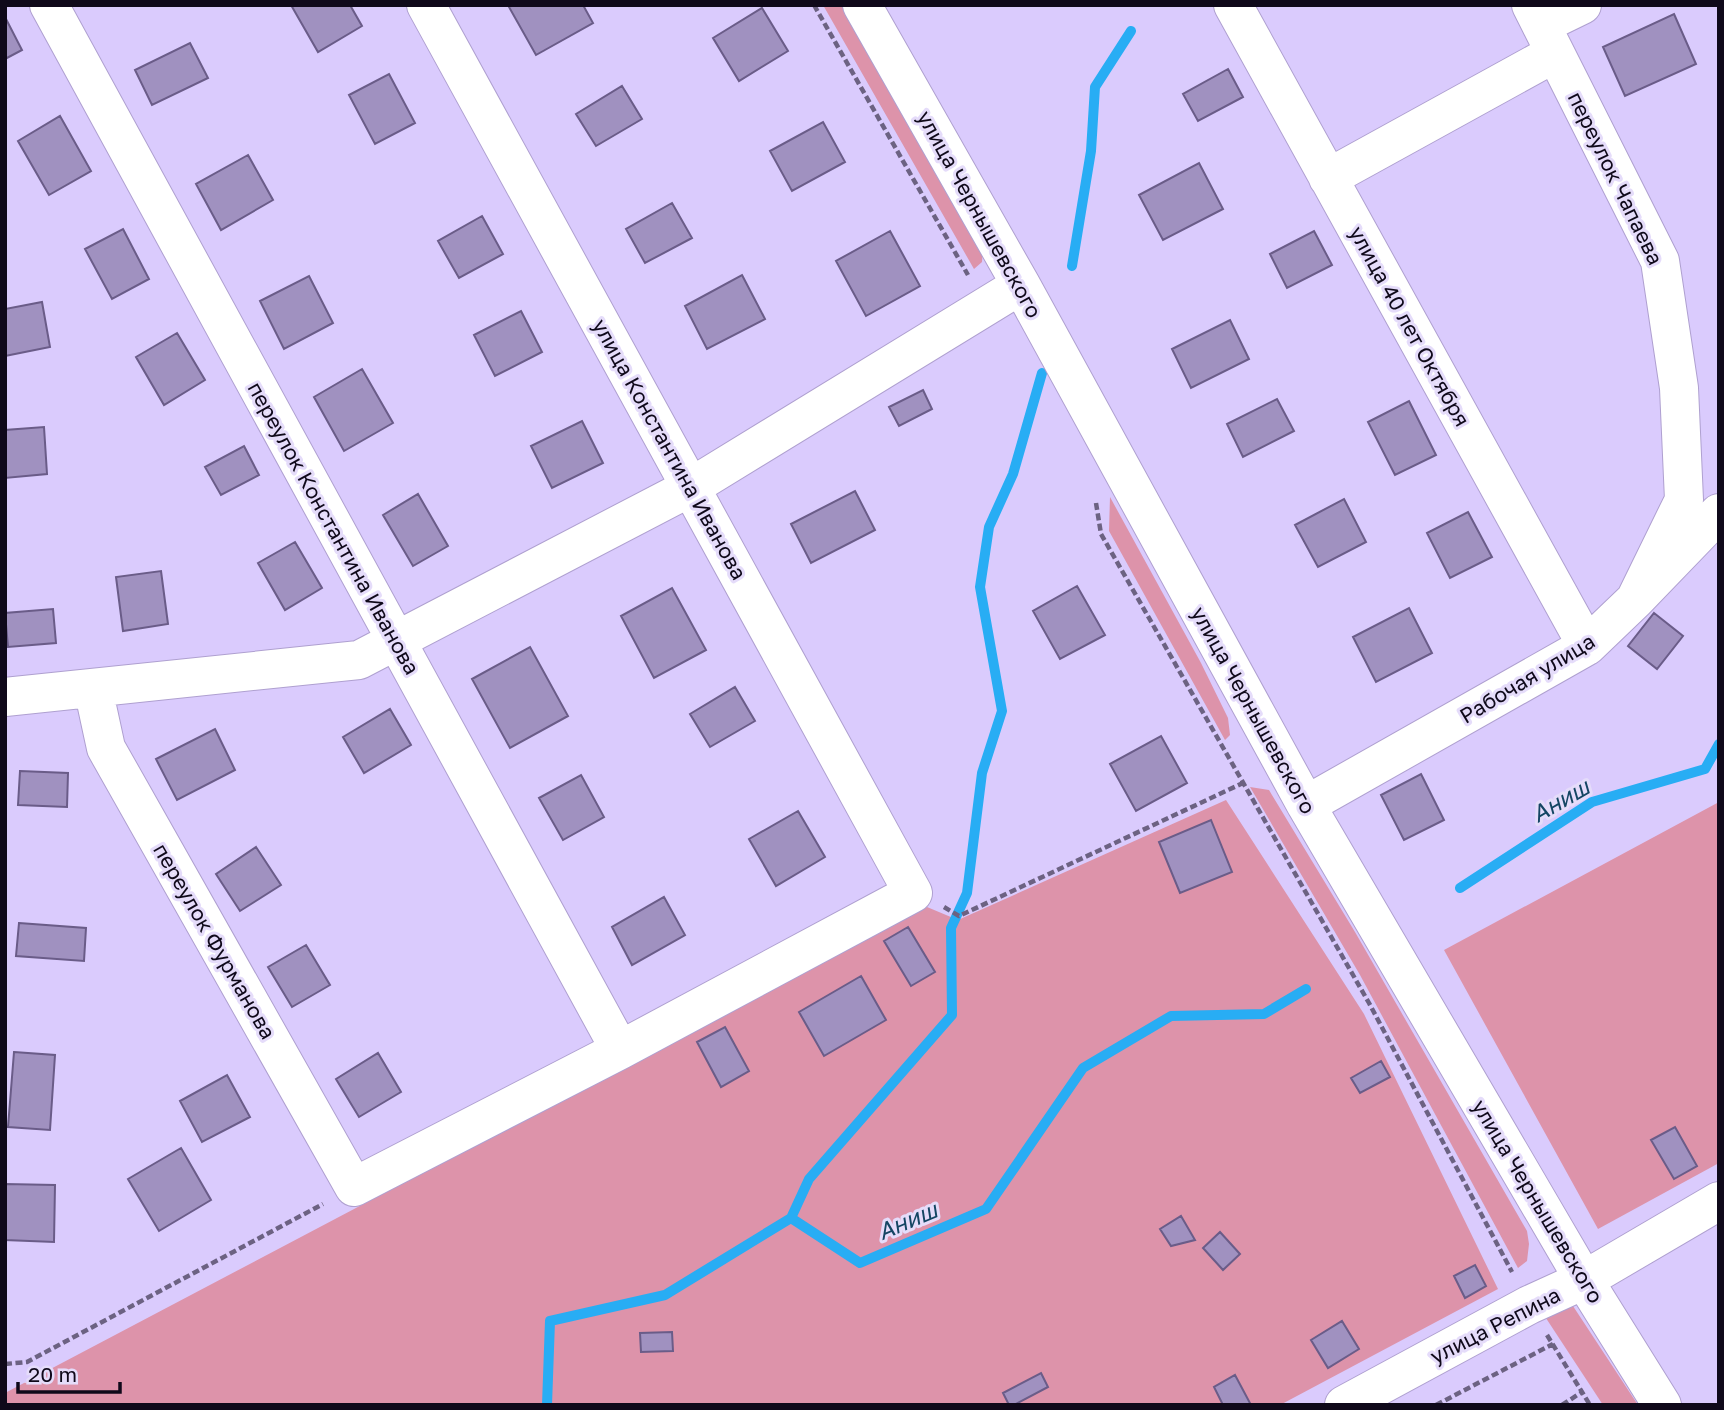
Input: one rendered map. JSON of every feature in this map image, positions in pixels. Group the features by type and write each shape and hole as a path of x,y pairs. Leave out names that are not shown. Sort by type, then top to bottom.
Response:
{"street":[{"name":"переулок Константина Иванова","path":"49,5 620,1050"},
{"name":"улица Константина Иванова","path":"426,5 913,893 620,1050"},
{"name":"улица Чернышевского","path":"862,5 1021,285 1306,805 1584,1280 1662,1405"},
{"name":"улица 40 лет Октября","path":"1233,5 1587,646"},
{"path":"1328,178 1542,28 1582,5"},
{"name":"переулок Чапаева","path":"1542,28 1660,261 1679,388 1684,500 1635,600"},
{"path":"5,697 359,660 691,487 1021,285"},
{"name":"Рабочая улица","path":"1306,805 1587,646 1719,513"},
{"name":"переулок Фурманова","path":"93,688 106,748 354,1187"},
{"path":"354,1187 620,1050"},
{"name":"улица Репина","path":"1344,1405 1529,1305 1584,1280 1719,1201"}],"path":[{"path":"814,5 985,306"},
{"path":"1096,497 1101,534 1368,1003 1529,1305 1590,1405"},
{"path":"951,911 959,916 1243,783"},
{"path":"5,1364 27,1362 354,1187"},
{"path":"1436,1405 1553,1345"},
{"path":"1562,1405 1582,1392"}],"shaded area":[{"path":"823,5 844,5 983,249 982,262 974,269"},
{"path":"1110,497 1228,718 1230,735 1225,740 1109,531"},
{"path":"1250,787 1269,790 1355,932 1527,1231 1527,1261 1518,1268 1360,975"},
{"path":"1226,800 1364,1014 1498,1289 1280,1405 5,1405 5,1393 927,907 958,920"},
{"path":"1719,802 1719,1163 1598,1229 1444,950"},
{"path":"1571,1303 1638,1405 1603,1405 1540,1309"}],"building":[{"path":"291,5 350,5 362,26 318,52"},
{"path":"583,5 593,23 536,55 509,7"},
{"path":"762,8 788,51 739,81 713,38"},
{"path":"1674,14 1696,64 1625,96 1603,47"},
{"path":"5,17 22,50 5,59"},
{"path":"190,43 208,78 152,105 135,70"},
{"path":"1228,69 1243,97 1198,121 1183,94"},
{"path":"389,74 415,123 375,144 349,95"},
{"path":"622,86 642,119 596,146 576,114"},
{"path":"60,116 91,171 49,195 18,141"},
{"path":"823,122 845,162 792,191 770,151"},
{"path":"248,155 273,200 221,230 196,184"},
{"path":"1199,163 1223,209 1163,240 1139,195"},
{"path":"672,203 692,238 645,263 626,229"},
{"path":"482,216 503,254 459,278 438,241"},
{"path":"123,229 149,279 112,299 85,249"},
{"path":"890,231 920,286 866,316 836,261"},
{"path":"1314,231 1332,265 1287,288 1270,254"},
{"path":"742,275 765,319 707,349 685,306"},
{"path":"309,276 333,323 284,349 260,301"},
{"path":"42,302 50,347 5,356 5,309"},
{"path":"521,311 542,352 495,376 474,335"},
{"path":"1230,320 1249,359 1191,388 1172,349"},
{"path":"177,333 205,380 164,405 136,357"},
{"path":"362,369 393,423 344,451 314,397"},
{"path":"923,390 932,409 899,426 889,407"},
{"path":"1277,399 1294,431 1243,457 1227,424"},
{"path":"1409,401 1436,455 1395,475 1368,422"},
{"path":"582,421 603,463 552,488 531,446"},
{"path":"44,427 47,474 5,478 5,430"},
{"path":"244,446 259,475 221,495 205,467"},
{"path":"855,491 875,530 811,563 791,524"},
{"path":"418,494 448,546 413,566 383,515"},
{"path":"1344,499 1366,542 1318,567 1295,525"},
{"path":"1468,512 1492,557 1450,578 1427,533"},
{"path":"295,542 322,588 285,610 258,563"},
{"path":"161,571 168,624 123,631 116,577"},
{"path":"1077,586 1105,635 1060,659 1033,611"},
{"path":"672,588 706,650 654,678 621,616"},
{"path":"1409,608 1432,653 1376,682 1353,637"},
{"path":"53,609 56,643 8,647 5,613"},
{"path":"1654,613 1683,636 1657,669 1628,646"},
{"path":"530,647 568,716 510,748 472,679"},
{"path":"735,687 755,721 710,747 690,714"},
{"path":"390,709 411,745 364,773 343,737"},
{"path":"215,729 235,770 177,800 156,759"},
{"path":"1161,736 1187,783 1136,811 1110,764"},
{"path":"20,771 68,773 67,807 18,805"},
{"path":"1421,774 1444,820 1404,840 1381,795"},
{"path":"581,775 604,817 563,840 539,798"},
{"path":"798,811 825,857 776,886 749,839"},
{"path":"1211,820 1232,872 1180,893 1159,842"},
{"path":"256,847 281,885 240,911 216,874"},
{"path":"664,897 685,935 632,965 612,927"},
{"path":"19,923 86,928 84,961 16,956"},
{"path":"908,927 935,972 911,986 884,941"},
{"path":"306,945 330,985 292,1007 268,967"},
{"path":"861,976 886,1020 824,1056 799,1012"},
{"path":"725,1027 749,1071 721,1087 697,1042"},
{"path":"14,1052 55,1055 50,1130 8,1127"},
{"path":"378,1053 401,1092 359,1117 336,1079"},
{"path":"1381,1061 1390,1077 1360,1093 1351,1078"},
{"path":"227,1075 250,1117 202,1142 180,1101"},
{"path":"1675,1127 1697,1166 1674,1179 1651,1140"},
{"path":"181,1148 211,1200 159,1231 128,1179"},
{"path":"5,1184 55,1185 54,1242 5,1240"},
{"path":"1181,1216 1195,1240 1171,1246 1160,1229"},
{"path":"1220,1232 1240,1254 1223,1270 1203,1248"},
{"path":"1475,1265 1486,1286 1465,1298 1454,1276"},
{"path":"1342,1321 1359,1349 1328,1368 1311,1340"},
{"path":"672,1332 673,1351 641,1352 640,1333"},
{"path":"1041,1373 1048,1387 1009,1405 1003,1393"},
{"path":"1235,1375 1251,1405 1223,1405 1214,1387"}],"waterway":[{"path":"1072,266 1091,151 1095,87 1131,31"},
{"path":"791,1218 809,1179 952,1015 951,928 967,893 982,773 1002,711 980,587 989,527 1013,474 1042,373"},
{"name":"Аниш","path":"1460,888 1592,802 1705,769 1719,744"},
{"name":"Аниш","path":"547,1405 550,1321 665,1295 791,1218 860,1263 986,1209 1083,1068 1171,1016 1264,1014 1306,989"}]}
